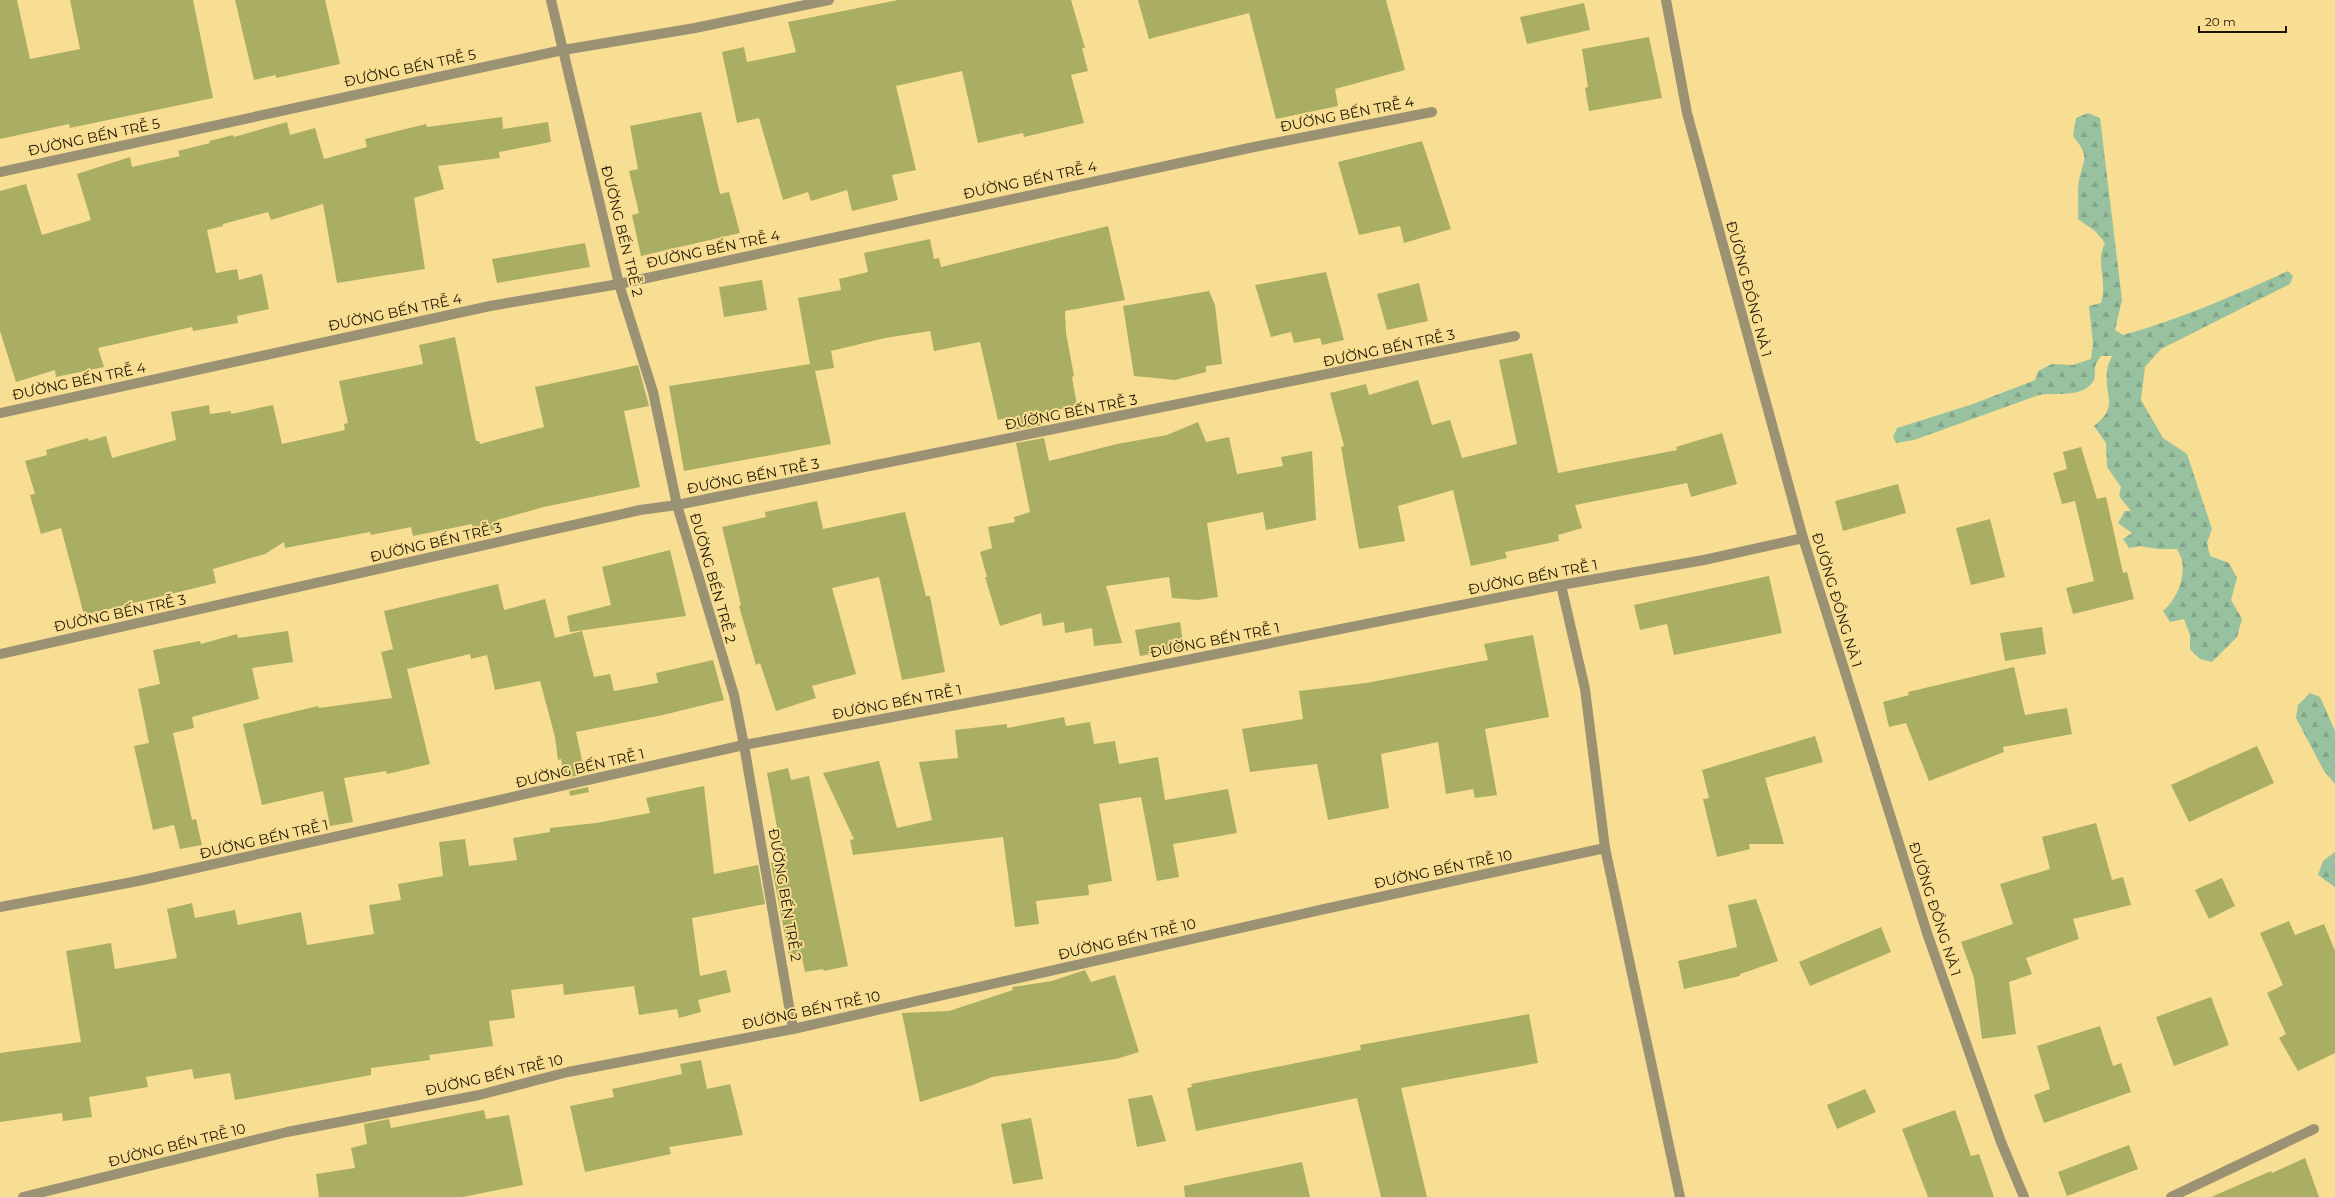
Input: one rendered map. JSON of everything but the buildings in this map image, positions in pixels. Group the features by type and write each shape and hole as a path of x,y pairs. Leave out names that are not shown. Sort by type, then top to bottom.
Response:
{"street":[{"name":"ĐƯỜNG BẾN TRỄ 2","path":"551,0 620,284 653,392 677,505 734,695 793,1029"},
{"name":"ĐƯỜNG BẾN TRỄ 5","path":"0,172 563,50 695,28 829,0"},
{"name":"ĐƯỜNG ĐỒNG NÀ 1","path":"1666,0 1686,113 1803,538 1928,936 2001,1142 2024,1197"},
{"name":"ĐƯỜNG BẾN TRỄ 4","path":"0,413 490,306 620,284 1254,147 1432,112"},
{"name":"ĐƯỜNG BẾN TRỄ 3","path":"0,654 640,510 677,505 1515,336"},
{"name":"ĐƯỜNG BẾN TRỄ 1","path":"0,907 138,881 744,745 1049,688 1561,585 1704,560 1803,538"},
{"path":"1561,585 1585,689 1605,848 1680,1197"},
{"name":"ĐƯỜNG BẾN TRỄ 10","path":"23,1197 287,1132 479,1095 568,1072 793,1029 1320,910 1605,848"},
{"path":"2171,1197 2314,1129"}],"green space":[{"path":"2088,113 2100,118 2122,300 2115,330 2123,335 2144,329 2207,306 2288,271 2293,276 2290,284 2161,349 2145,367 2141,400 2163,438 2187,454 2212,529 2207,543 2210,556 2229,563 2237,578 2231,600 2242,619 2237,637 2212,662 2200,659 2190,649 2190,635 2184,619 2170,622 2163,611 2178,591 2183,574 2183,565 2177,549 2158,549 2140,546 2129,548 2123,539 2132,533 2118,523 2125,511 2131,511 2119,496 2121,487 2107,467 2106,443 2094,426 2102,419 2109,406 2107,371 2112,356 2101,356 2095,367 2094,380 2083,390 2069,394 2039,395 1914,440 1896,443 1893,437 1897,428 1973,404 2035,380 2038,371 2052,364 2073,365 2091,359 2093,344 2089,306 2101,303 2103,288 2101,258 2105,243 2096,232 2078,219 2078,186 2084,162 2084,154 2079,143 2073,136 2076,118"},
{"path":"2310,693 2320,697 2335,731 2335,784 2324,771 2296,718 2298,705"},
{"path":"2335,852 2335,887 2318,875 2323,861"}]}
